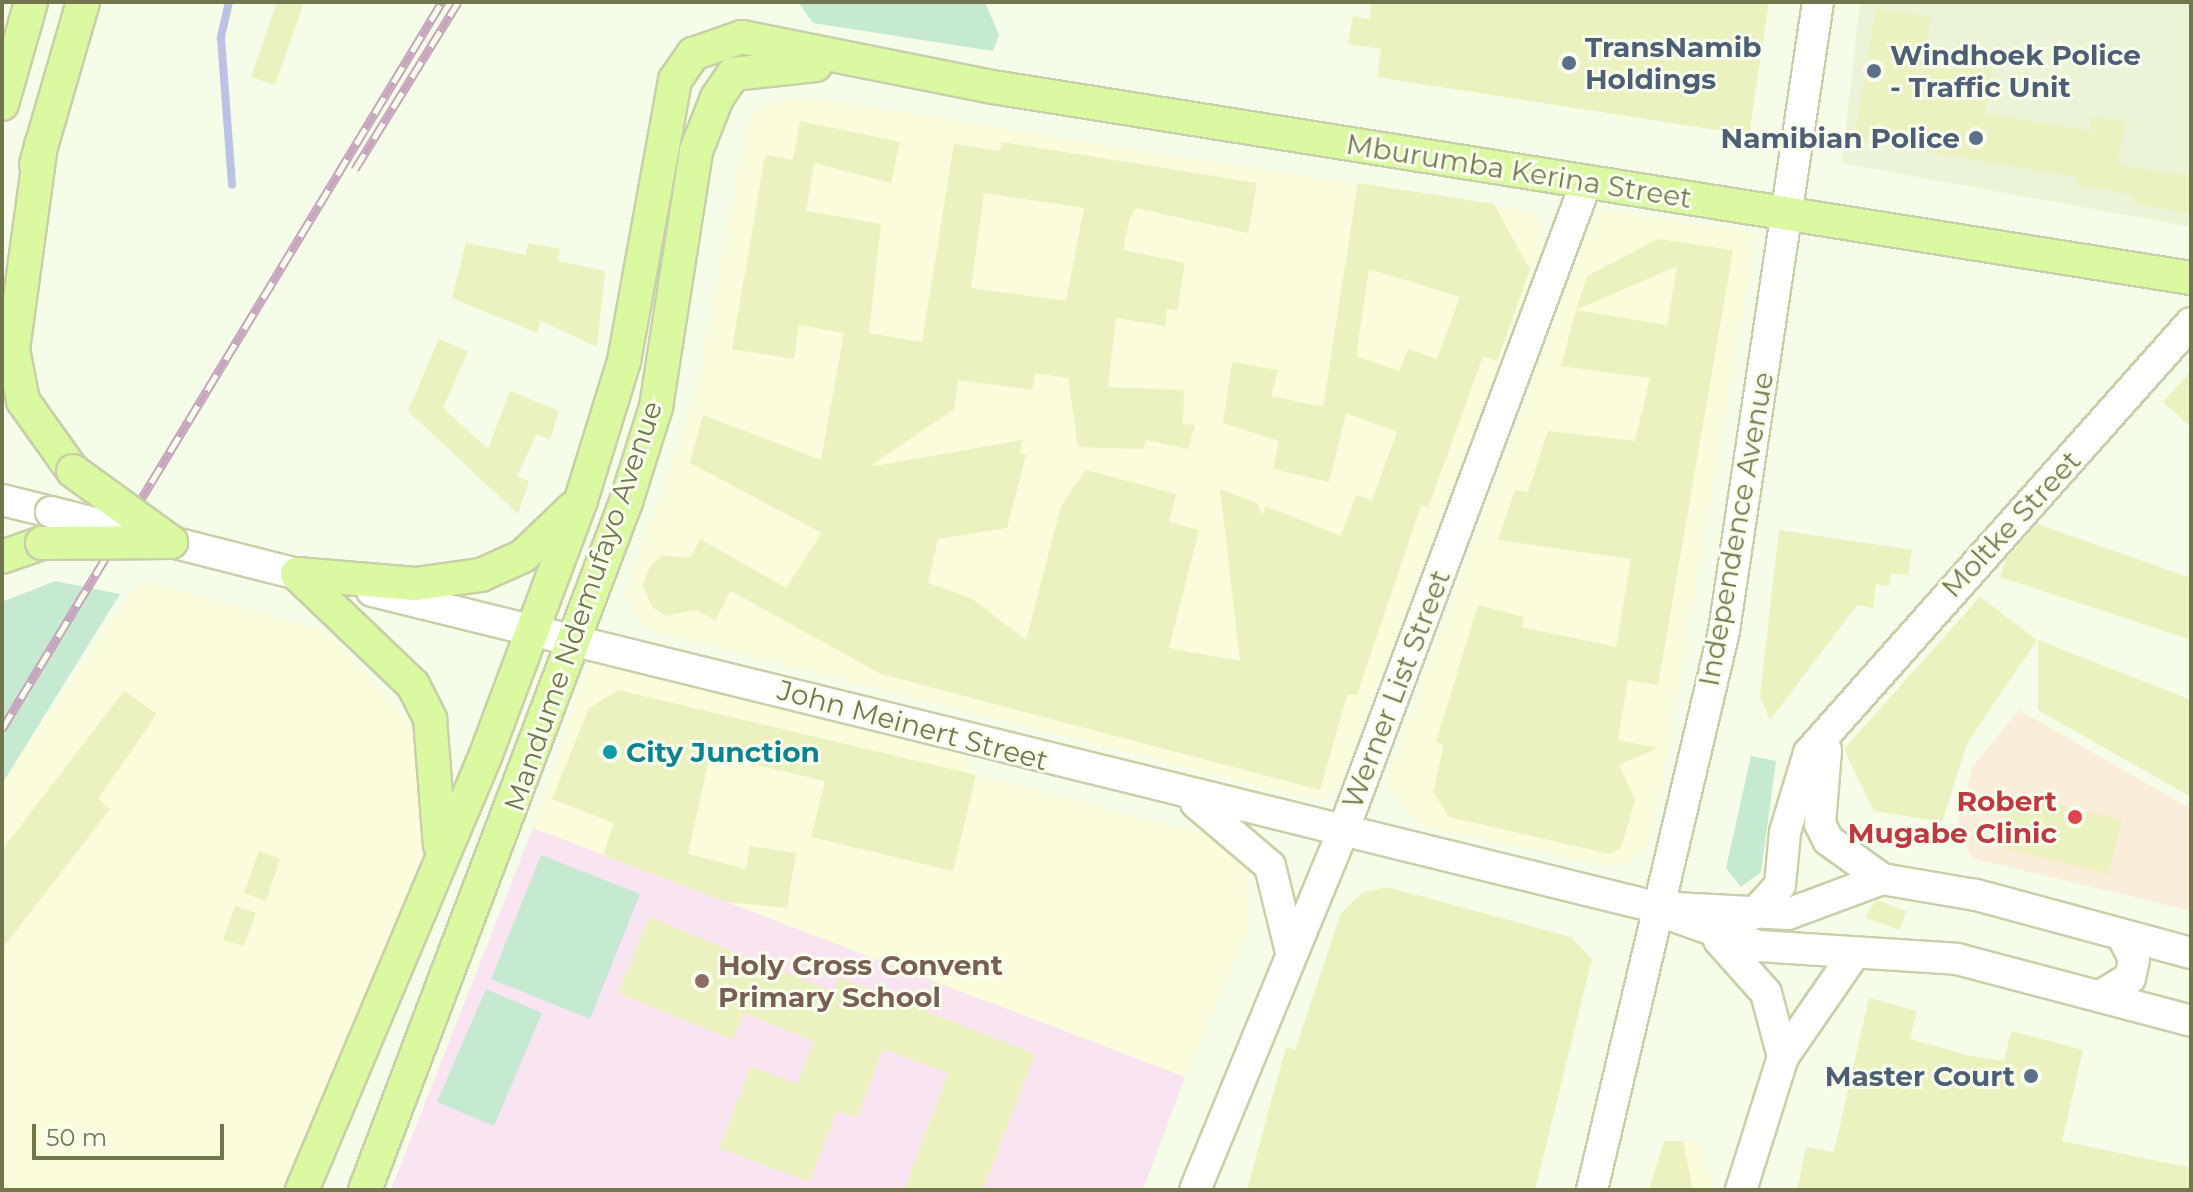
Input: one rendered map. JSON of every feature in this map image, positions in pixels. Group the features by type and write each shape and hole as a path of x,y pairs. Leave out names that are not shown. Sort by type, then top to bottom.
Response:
{"main road":[{"path":"2,104 31,2"},
{"path":"2,287 83,2"},
{"name":"Mandume Ndemufayo Avenue","path":"302,1190 440,848 536,628 581,500 624,361 675,80 693,54 742,37 848,63"},
{"name":"Mburumba Kerina Street","path":"848,63 2191,278"},
{"name":"Mandume Ndemufayo Avenue","path":"365,1190 576,637 656,407 696,151 717,98 733,74 747,70 848,63"},
{"path":"41,145 13,349 23,401 73,471 171,542"},
{"path":"297,574 416,584 481,575 523,556 581,500"},
{"path":"2,557 42,543 171,542"},
{"path":"297,574 413,685 430,719 440,848"}],"street":[{"name":"Independence Avenue","path":"1592,1190 1656,907 1724,631 1818,2"},
{"name":"Werner List Street","path":"1195,1190 1342,834 1586,183"},
{"name":"Moltke Street","path":"1754,914 1780,885 1785,832 1809,753 2191,323"},
{"name":"John Meinert Street","path":"2,500 297,574 576,637 1186,796 1656,907 1788,914 1882,879 1963,892 2191,953"},
{"path":"1831,725 1820,824 1828,840 1882,879"},
{"path":"1186,796 1270,866 1291,952"},
{"name":"John Meinert Street","path":"1656,907 1711,935 1854,954 1957,959 2191,1021"},
{"path":"1711,935 1755,973 1783,1057"},
{"path":"2100,996 2130,978 2134,959 2123,937"},
{"path":"1741,1190 1783,1057 1854,954"}],"shaded area":[{"path":"798,2 985,2 999,35 993,51 813,23"},
{"path":"1860,2 2191,2 2191,227 1842,163"},
{"path":"805,97 1535,213 1543,229 1540,254 1337,789 1320,801 648,630 637,620 625,595 695,397 747,124 759,106"},
{"path":"1597,209 1756,233 1654,829 1646,849 1620,868 1422,826 1385,786"},
{"path":"139,580 327,631 415,731 426,845 287,1190 2,1190 2,784"},
{"path":"55,581 120,594 2,784 2,602"},
{"path":"592,654 962,751 976,775 1216,837 1245,869 1249,927 1185,1077 533,828"},
{"name":"Robert Mugabe Clinic","path":"2019,710 2191,809 2191,911 1972,858 1957,825 1973,766"},
{"path":"1751,756 1776,761 1761,872 1741,887 1726,868"},
{"name":"Holy Cross Convent Primary School","path":"533,828 1185,1077 1143,1190 391,1190"},
{"path":"541,855 640,894 590,1019 491,979"},
{"path":"486,989 542,1013 494,1126 437,1102"},
{"path":"1698,1140 1714,1190 1647,1190 1664,1141"}],"building":[{"path":"277,2 304,2 275,85 251,77"},
{"name":"TransNamib Holdings","path":"1372,2 1769,2 1749,135 1377,77 1381,49 1348,44 1353,16 1369,19"},
{"path":"1876,8 1931,17 1926,50 1993,61 1985,113 2089,131 2092,117 2125,122 2118,165 2191,176 2191,213 2133,204 2134,195 2076,185 2077,177 1854,139"},
{"path":"800,121 900,142 891,183 814,163 806,211 881,224 869,333 922,342 954,144 1000,151 1002,142 1257,183 1248,233 1136,208 1130,217 1123,250 1185,263 1177,311 1167,309 1165,326 1116,318 1108,387 1184,390 1183,424 1195,425 1188,449 1146,440 1143,449 1078,447 1068,378 1035,373 1032,390 958,380 954,409 869,467 1022,440 1020,453 1026,455 1007,528 938,539 928,583 971,598 1026,640 1061,506 1086,470 1176,494 1169,522 1199,530 1169,648 1240,661 1220,489 1257,503 1263,515 1265,506 1341,536 1356,495 1372,500 1397,432 1346,413 1329,482 1273,469 1279,441 1223,423 1232,362 1278,370 1271,396 1323,407 1358,183 1494,204 1530,270 1497,361 1483,356 1428,508 1421,505 1357,695 1347,695 1320,790 881,674 731,591 715,620 696,610 666,616 652,607 643,585 650,566 661,556 691,557 700,539 786,588 822,533 690,463 703,415 821,460 844,333 799,325 794,359 732,349 765,155 793,160","holes":["984,193 1084,208 1066,301 971,288","1369,269 1460,297 1437,359 1408,349 1399,371 1356,356"]},
{"path":"1658,239 1733,250 1658,685 1628,680 1618,740 1658,748 1619,765 1635,800 1621,848 1610,854 1449,817 1433,792 1444,745 1436,742 1478,605 1524,617 1522,627 1616,647 1631,559 1498,540 1515,490 1528,492 1548,431 1635,441 1650,378 1561,366 1576,310 1587,276","holes":["1677,266 1667,325 1576,310"]},
{"path":"466,243 526,255 528,243 560,249 558,261 605,271 597,347 541,321 537,333 452,298"},
{"path":"439,339 468,351 443,408 488,449 510,391 559,411 550,440 537,434 517,476 529,481 518,514 408,411"},
{"path":"2191,371 2191,427 2163,402"},
{"path":"2037,524 2191,578 2191,640 2000,577 2006,559"},
{"path":"1779,530 1912,550 1908,575 1891,573 1889,586 1876,584 1873,608 1857,605 1770,720 1760,696"},
{"path":"1980,597 2037,640 1967,743 1942,822 1874,811 1844,749"},
{"path":"2038,640 2191,700 2191,797 2038,710"},
{"path":"618,690 976,775 953,871 811,837 825,781 710,754 688,854 746,869 750,846 796,853 787,908 726,902 603,855 614,823 552,799 589,708"},
{"path":"124,691 157,714 98,799 110,809 2,949 2,850"},
{"path":"2013,794 2122,820 2109,874 2000,847"},
{"path":"259,851 280,859 266,901 244,893"},
{"path":"1387,887 1571,937 1592,959 1535,1190 1247,1190 1286,1047 1295,1050 1341,913 1362,893"},
{"path":"1876,900 1906,911 1900,930 1865,918"},
{"path":"235,906 256,913 244,946 223,940"},
{"path":"649,917 833,992 839,977 1035,1054 983,1190 904,1190 948,1073 883,1049 857,1118 837,1111 809,1182 719,1148 751,1066 797,1084 814,1041 744,1013 733,1040 618,993"},
{"path":"1869,998 1917,1011 1910,1039 1970,1056 2004,1061 2011,1031 2083,1050 2062,1141 2191,1168 2191,1190 1797,1190 1806,1147 1834,1152"},
{"path":"1664,1141 1683,1141 1693,1190 1649,1190"}],"waterway":[{"path":"229,2 221,38 232,185"}],"railway":[{"path":"2,729 442,2"},
{"path":"355,169 458,2"}],"place":[{"name":"TransNamib Holdings","path":"1569,63"},
{"name":"Windhoek Police - Traffic Unit","path":"1874,71"},
{"name":"Namibian Police","path":"1976,138"},
{"name":"City Junction","path":"610,752"},
{"name":"Robert Mugabe Clinic","path":"2075,817"},
{"name":"Holy Cross Convent Primary School","path":"702,981"},
{"name":"Master Court","path":"2031,1076"}]}
